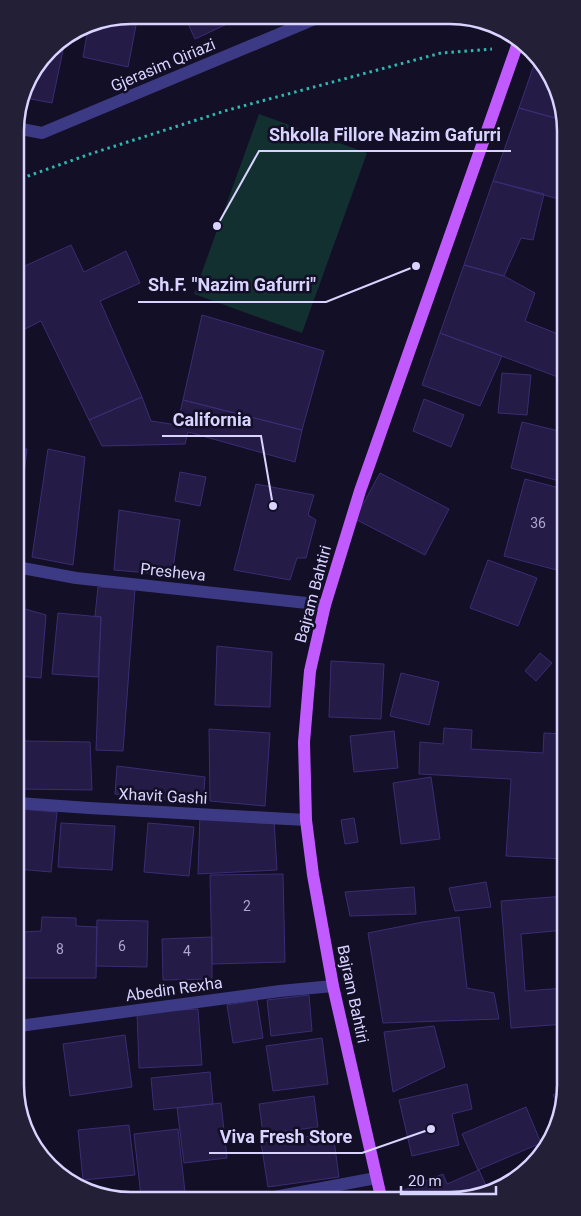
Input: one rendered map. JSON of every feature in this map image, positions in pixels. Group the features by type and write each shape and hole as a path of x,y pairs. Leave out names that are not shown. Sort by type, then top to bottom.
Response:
{"main road":[{"name":"Bajram Bahtiri","path":"380,1192 333,986 313,875 306,820 304,742 310,671 325,605 360,490 517,47"}],"street":[{"name":"Gjerasim Qiriazi","path":"24,130 42,133 303,24"},
{"name":"Presheva","path":"24,568 76,578 325,605"},
{"name":"Xhavit Gashi","path":"24,803 306,820"},
{"name":"Abedin Rexha","path":"24,1025 280,991 333,986"},
{"path":"301,1192 376,1178"}],"path":[{"path":"24,178 90,154 228,110 441,53 512,44"}],"green space":[{"path":"259,114 367,153 302,333 194,294"}],"building":[{"path":"136,24 128,67 83,57 87,33 110,26"},
{"path":"188,24 227,24 195,39"},
{"path":"64,47 52,103 29,98 35,83 46,65"},
{"path":"534,64 549,90 554,103 556,118 519,108"},
{"path":"519,108 556,118 557,199 493,181"},
{"path":"493,181 544,194 533,240 521,238 504,276 464,265"},
{"path":"71,245 84,272 126,251 140,283 100,301 142,397 89,420 41,321 24,330 24,266"},
{"path":"464,265 504,276 535,293 525,321 557,334 557,377 440,333"},
{"path":"202,315 324,351 302,430 183,400"},
{"path":"440,333 502,356 480,406 422,385"},
{"path":"502,373 531,375 527,415 498,413"},
{"path":"142,397 151,421 177,425 183,400 302,430 295,462 188,432 185,444 102,446 89,420"},
{"path":"424,399 464,415 451,447 413,431"},
{"path":"522,422 557,431 557,480 511,468"},
{"path":"24,449 27,449 24,474"},
{"path":"48,449 85,457 73,565 32,557"},
{"path":"180,472 206,477 200,506 175,501"},
{"path":"380,473 449,509 425,555 355,519"},
{"path":"525,479 557,487 557,570 504,556"},
{"path":"256,484 314,495 308,515 316,520 306,558 297,558 290,580 234,570"},
{"path":"119,510 180,520 172,575 114,570"},
{"path":"488,560 537,578 518,626 470,608"},
{"path":"98,587 135,589 123,751 96,750 101,617 95,616"},
{"path":"24,600 25,609 46,615 41,678 24,677"},
{"path":"58,613 101,617 98,677 52,674"},
{"path":"217,646 272,652 270,707 215,705"},
{"path":"540,653 552,663 536,681 525,671"},
{"path":"331,661 384,664 381,719 329,717"},
{"path":"401,673 439,682 429,725 390,716"},
{"path":"444,728 472,730 471,749 543,753 544,733 557,734 557,859 506,856 511,779 419,774 420,742 443,744"},
{"path":"209,729 270,733 265,806 210,801"},
{"path":"394,731 398,768 354,772 350,736"},
{"path":"24,736 25,741 90,742 92,790 24,789"},
{"path":"117,766 205,777 203,804 115,794"},
{"path":"431,777 440,839 401,844 393,783"},
{"path":"24,809 57,812 51,872 24,870"},
{"path":"200,815 274,819 277,870 198,874"},
{"path":"354,818 358,842 345,844 341,820"},
{"path":"61,823 115,826 112,870 58,867"},
{"path":"148,823 194,827 189,876 144,872"},
{"path":"283,874 285,962 212,964 210,875"},
{"path":"486,882 491,907 455,911 449,888"},
{"path":"414,887 416,914 350,916 345,892"},
{"path":"557,897 557,931 521,934 525,991 557,989 557,1025 511,1028 501,901"},
{"path":"42,917 76,918 76,926 97,927 96,978 24,978 24,932 41,931"},
{"path":"459,917 467,988 494,993 499,1019 383,1023 368,933"},
{"path":"97,920 148,921 147,967 96,966"},
{"path":"212,937 212,979 163,980 162,939"},
{"path":"309,995 312,1031 271,1036 267,1000"},
{"path":"257,1000 263,1038 233,1043 227,1005"},
{"path":"198,1009 202,1065 139,1068 137,1012"},
{"path":"434,1026 445,1067 393,1092 384,1032"},
{"path":"125,1035 132,1087 70,1096 63,1044"},
{"path":"322,1038 328,1084 273,1091 266,1046"},
{"path":"210,1072 213,1104 154,1110 151,1078"},
{"path":"467,1084 472,1109 452,1114 459,1145 412,1156 399,1100"},
{"path":"314,1096 318,1127 263,1134 259,1104"},
{"path":"221,1103 227,1158 184,1163 177,1108"},
{"path":"526,1107 541,1142 478,1170 462,1134"},
{"path":"129,1125 135,1175 83,1180 78,1130"},
{"path":"178,1129 185,1192 140,1192 134,1134"},
{"path":"333,1133 339,1177 268,1187 261,1143"},
{"path":"479,1170 486,1186 451,1192 402,1191 443,1174 447,1184"}],"place":[{"name":"Shkolla Fillore Nazim Gafurri","path":"217,226"},
{"name":"Sh.F. \"Nazim Gafurri\"","path":"416,266"},
{"name":"California","path":"273,506"},
{"name":"Viva Fresh Store","path":"431,1129"}]}
